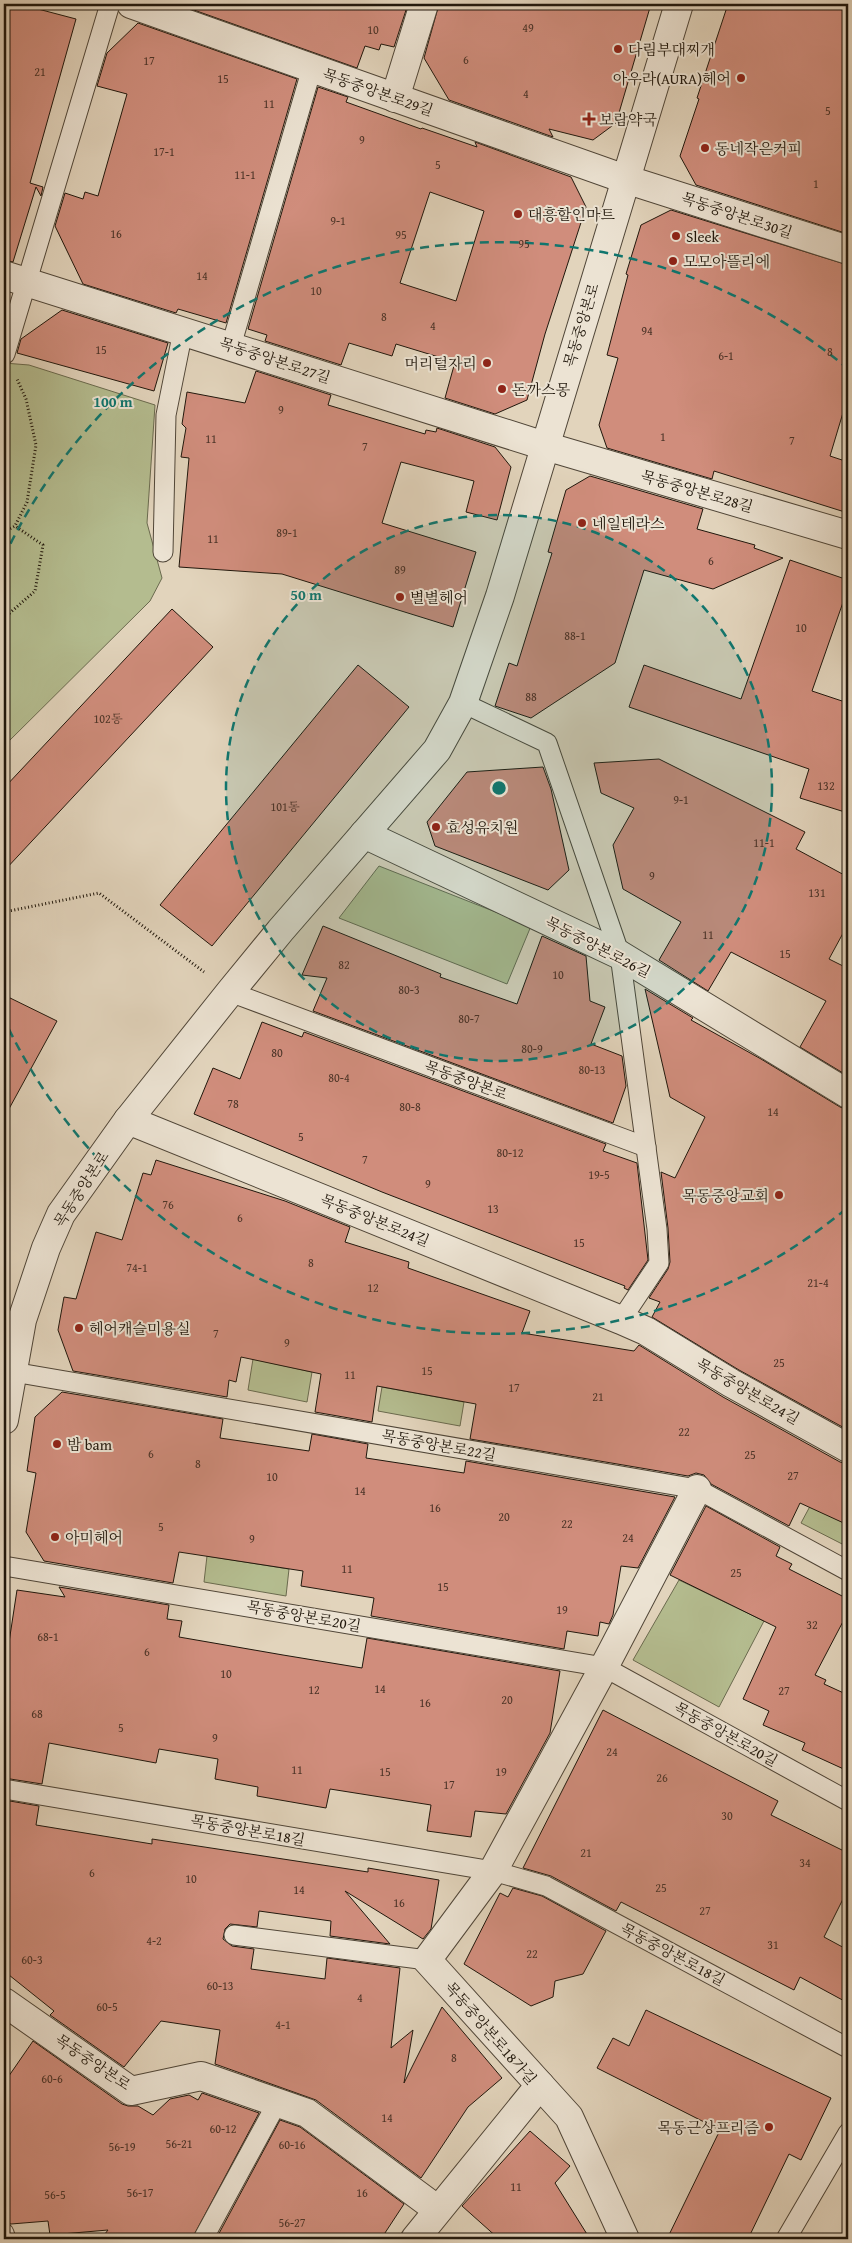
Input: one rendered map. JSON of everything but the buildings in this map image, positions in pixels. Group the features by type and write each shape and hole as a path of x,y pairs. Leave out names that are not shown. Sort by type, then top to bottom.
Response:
{"street":[{"name":"목동중앙본로29길","path":"131,4 625,179"},
{"path":"395,98 424,4"},
{"name":"목동중앙본로","path":"4,1420 22,1320 46,1248 61,1214 128,1120 230,992 438,750 463,703 500,596 625,179 680,4"},
{"name":"목동중앙본로30길","path":"625,179 848,250"},
{"name":"목동중앙본로27길","path":"15,278 545,446"},
{"name":"목동중앙본로28길","path":"545,446 848,535"},
{"name":"목동중앙본로26길","path":"364,834 620,955 848,1094"},
{"name":"목동중앙본로24길","path":"128,1120 646,1331 731,1383 848,1448"},
{"path":"427,1960 492,1871 604,1667 697,1489"},
{"name":"목동중앙본로18가길","path":"415,2239 540,2085 427,1960"},
{"name":"목동중앙본로","path":"4,2002 131,2091 201,2076 307,2113 438,2210"},
{"path":"540,2085 569,2117 625,2239"}],"lane":[{"path":"6,354 15,278 110,4"},
{"path":"231,346 312,68"},
{"path":"163,552 166,415 183,331"},
{"path":"463,703 547,743 620,955 658,1229 659,1263 621,1320"},
{"name":"목동중앙본로","path":"230,992 646,1147"},
{"name":"목동중앙본로22길","path":"12,1372 697,1489 848,1571"},
{"name":"목동중앙본로20길","path":"4,1566 604,1667 848,1801"},
{"name":"목동중앙본로18길","path":"4,1789 492,1871 546,1886 848,2048"},
{"path":"234,1935 427,1960"},
{"path":"203,2239 277,2102"},
{"path":"786,2239 848,2133"},
{"path":"4,2233 6,2239"}],"path":[{"path":"4,532 15,526 27,502 36,445 26,399 6,354"},
{"path":"4,618 35,591 42,545 15,526"},
{"path":"4,912 99,893 230,992"}],"green space":[{"path":"4,363 29,365 155,405 147,523 162,578 150,601 4,746"},
{"path":"379,866 531,926 507,984 339,918"},
{"path":"253,1359 312,1372 307,1402 248,1390"},
{"path":"382,1387 464,1402 460,1426 378,1411"},
{"path":"815,1497 848,1512 848,1547 801,1523"},
{"path":"207,1556 289,1569 286,1596 204,1582"},
{"path":"679,1580 764,1621 719,1707 633,1660"}],"place":[{"name":"다림부대찌개","path":"618,49"},
{"name":"아우라(AURA)헤어","path":"741,78"},
{"name":"보람약국","path":"589,119"},
{"name":"동네작은커피","path":"705,148"},
{"name":"대흥할인마트","path":"518,214"},
{"name":"Sleek","path":"676,236"},
{"name":"모모아뜰리에","path":"673,261"},
{"name":"머리털자리","path":"487,363"},
{"name":"돈까스몽","path":"502,389"},
{"name":"네일테라스","path":"582,523"},
{"name":"별별헤어","path":"400,597"},
{"name":"효성유치원","path":"436,827"},
{"name":"목동중앙교회","path":"779,1195"},
{"name":"헤어캐슬미용실","path":"79,1328"},
{"name":"밤 bam","path":"57,1444"},
{"name":"아미헤어","path":"55,1537"},
{"name":"목동근상프리즘","path":"769,2127"}]}
